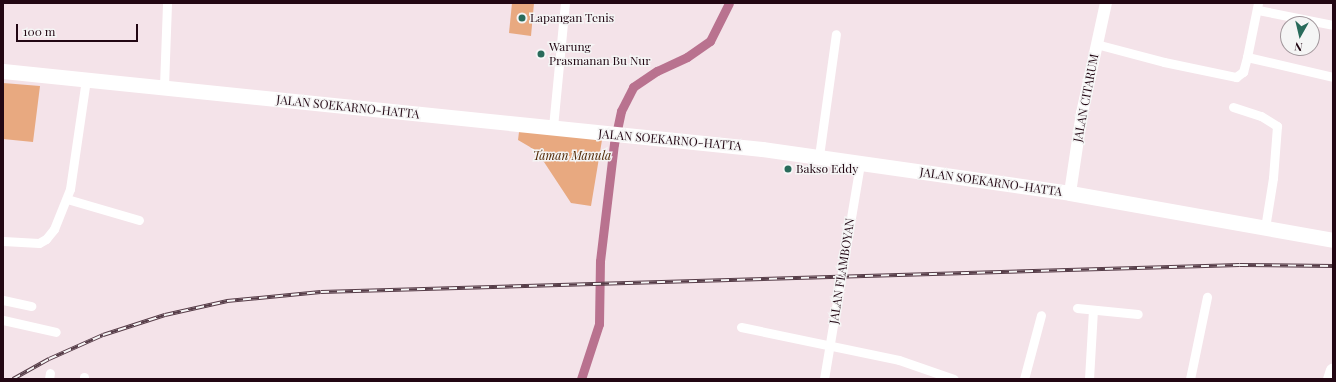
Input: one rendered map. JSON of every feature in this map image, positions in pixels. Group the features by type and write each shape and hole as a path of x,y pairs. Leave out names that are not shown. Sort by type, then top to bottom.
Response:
{"main road":[{"name":"JALAN SOEKARNO-HATTA","path":"3,71 553,127 609,135 712,143 819,156 1070,193 1333,240"},
{"path":"1330,379 1333,370"}],"street":[{"path":"153,86 167,3"},
{"path":"553,127 564,3"},
{"name":"JALAN CITARUM","path":"1070,193 1096,44 1106,3"},
{"path":"1096,44 1230,77 1240,76 1247,57 1258,6 1333,25"},
{"path":"819,156 836,34"},
{"path":"1247,57 1333,77"},
{"path":"3,241 34,244 43,241 54,229 67,199 74,168 86,79"},
{"path":"1233,107 1261,116 1277,126 1273,178 1265,228"},
{"name":"JALAN FLAMBOYAN","path":"824,379 860,163"},
{"path":"67,199 139,220"},
{"path":"1190,379 1207,297"},
{"path":"3,300 31,306"},
{"path":"1077,308 1138,314"},
{"path":"1089,379 1093,310"},
{"path":"1024,379 1041,315"},
{"path":"3,320 56,332"},
{"path":"740,327 914,364 932,375 954,379"}],"green space":[{"name":"Lapangan Tenis","path":"512,3 534,3 531,36 509,33"},
{"path":"3,83 40,86 33,142 3,139"},
{"name":"Taman Manula","path":"520,124 603,134 591,206 571,203 544,162 530,147 518,140"}],"waterway":[{"path":"581,379 599,324 600,261 614,144 621,111 633,87 657,71 687,57 710,41 729,3"}],"railway":[{"path":"13,379 49,359 103,335 165,315 227,301 321,292 1240,265 1333,266"}],"place":[{"name":"Lapangan Tenis","path":"522,18"},
{"name":"Warung Prasmanan Bu Nur","path":"541,54"},
{"name":"Bakso Eddy","path":"788,169"}]}
